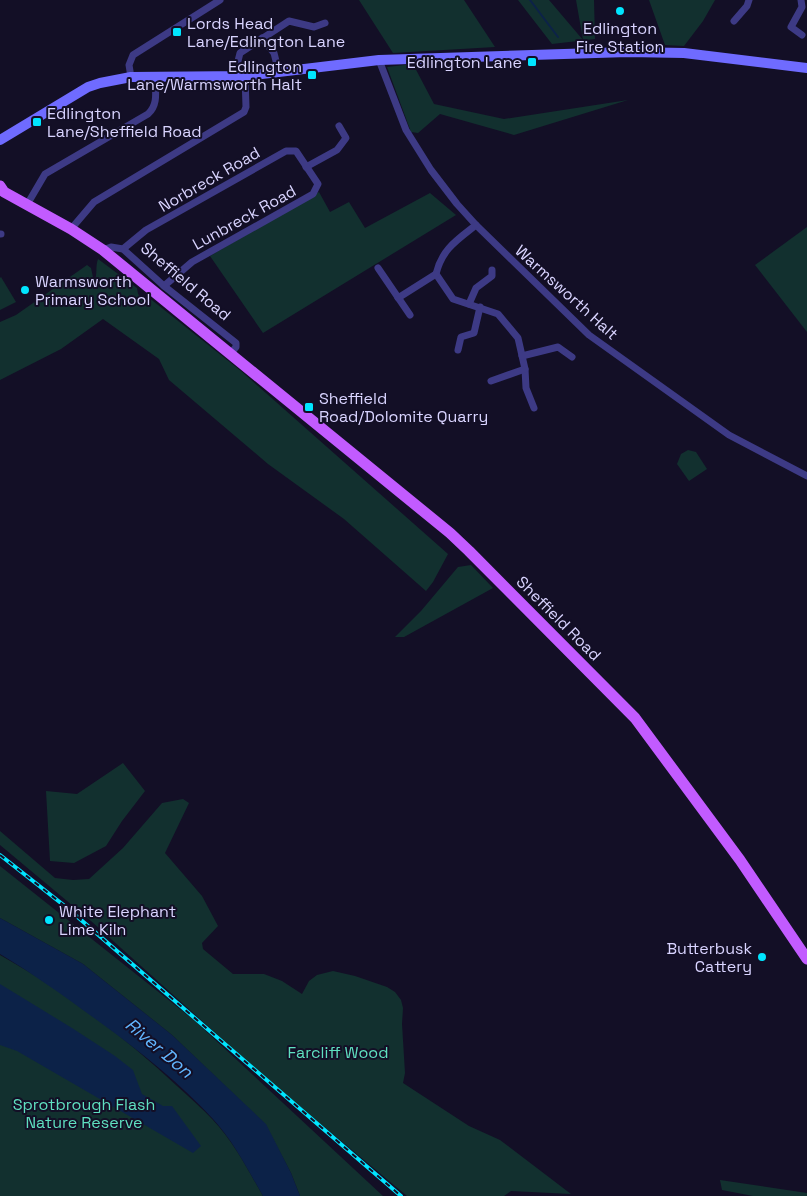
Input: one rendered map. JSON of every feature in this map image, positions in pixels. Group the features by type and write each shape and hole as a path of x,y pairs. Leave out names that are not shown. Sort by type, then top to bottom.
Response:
{"main road":[{"path":"0,140 88,87 131,77 234,77 379,60 661,52 684,53 807,68"},
{"name":"Sheffield Road","path":"1,190 28,203 103,250 450,533 635,718 740,860 807,958"}],"street":[{"path":"131,77 129,65 133,55 220,0"},
{"path":"734,21 747,6 748,0"},
{"path":"801,0 802,7 791,27 802,35"},
{"path":"234,77 240,53 289,21 314,27 325,23"},
{"path":"262,38 274,53 279,72"},
{"name":"Warmsworth Halt","path":"379,60 406,130 441,184 476,225 589,335 729,435 807,476"},
{"path":"28,203 45,174 148,114 153,109 156,102 155,76"},
{"path":"71,229 94,202 244,112 246,107 245,76"},
{"path":"306,167 338,150 346,138 339,126"},
{"name":"Norbreck Road","path":"123,249 146,230 286,151 296,151 306,167"},
{"name":"Lunbreck Road","path":"164,286 192,262 313,194 318,184 306,167"},
{"path":"398,298 436,274 439,261 449,247 476,225"},
{"name":"Sheffield Road","path":"103,250 112,247 123,249 164,286 236,343 236,346 230,352"},
{"path":"378,268 410,315"},
{"path":"436,274 453,299 498,314 518,338 525,369 526,388 534,408"},
{"path":"469,304 476,288 494,276"},
{"path":"458,350 461,337 474,333 480,307"},
{"path":"522,356 558,347 572,357"},
{"path":"491,381 525,369"}],"green space":[{"path":"359,0 464,0 495,47 393,53"},
{"path":"518,0 549,0 583,40 576,0 594,0 595,39 552,44"},
{"path":"649,0 715,0 703,21 684,46 665,45"},
{"path":"413,64 434,104 504,119 628,100 514,135 440,114 418,133 411,132 387,67"},
{"path":"319,192 330,212 349,202 365,228 430,193 456,215 263,333 210,256"},
{"path":"807,227 807,332 755,265"},
{"path":"98,259 137,288 138,294 142,298 148,297 241,371 448,554 426,591 344,519 268,464 169,380 159,359 103,319 61,349 0,380 0,322 16,315 87,265 91,268 94,282"},
{"path":"0,278 16,302 0,310"},
{"path":"688,450 696,452 707,469 689,481 677,464 681,454"},
{"path":"471,565 493,588 404,637 395,637 421,611 458,567"},
{"path":"123,763 145,791 106,846 74,863 50,861 46,791 77,794"},
{"name":"Farcliff Wood","path":"183,799 189,803 165,853 202,896 218,926 202,943 203,949 233,974 264,974 282,981 302,994 309,981 317,975 333,971 355,976 387,987 395,992 401,1000 403,1008 405,1073 403,1083 469,1126 500,1140 571,1194 511,1191 504,1196 407,1196 261,1074 91,921 0,845 0,831 55,878 89,879 123,848 162,803"},
{"path":"0,866 195,1021 383,1196 300,1196 291,1173 265,1124 172,1035 83,964 0,918"},
{"name":"Sprotbrough Flash Nature Reserve","path":"0,955 93,1015 157,1067 213,1120 228,1138 263,1196 0,1196"},
{"path":"720,1180 807,1193 807,1196 753,1196 722,1190"}],"water":[{"name":"River Don","path":"0,918 83,964 172,1035 266,1124 291,1173 300,1196 263,1196 228,1137 213,1119 160,1068 51,987 0,954"},
{"path":"0,984 72,1028 133,1070 142,1094 163,1106 172,1106 201,1146 193,1153 17,1051 0,1045"}],"waterway":[{"path":"530,0 558,37"}],"railway":[{"path":"0,855 66,907 401,1196"}],"place":[{"name":"Edlington Fire Station","path":"620,11"},
{"name":"Lords Head Lane/Edlington Lane","path":"177,32"},
{"name":"Edlington Lane","path":"532,62"},
{"name":"Edlington Lane/Warmsworth Halt","path":"312,75"},
{"name":"Edlington Lane/Sheffield Road","path":"37,122"},
{"name":"Warmsworth Primary School","path":"25,290"},
{"name":"Sheffield Road/Dolomite Quarry","path":"309,407"},
{"name":"White Elephant Lime Kiln","path":"49,920"},
{"name":"Butterbusk Cattery","path":"762,957"}]}
